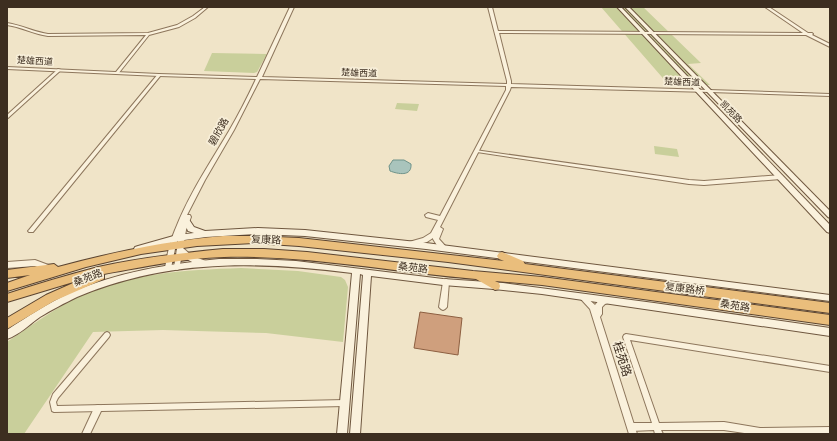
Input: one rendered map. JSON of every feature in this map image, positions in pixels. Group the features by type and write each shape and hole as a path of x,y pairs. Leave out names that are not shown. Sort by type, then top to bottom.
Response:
{"highway":[{"name":"复康路","path":"7,287 110,258 177,249 223,240 282,240 528,268"},
{"name":"复康路","path":"7,298 82,275 130,267 177,249 286,254 529,280"},
{"path":"502,256 528,268"},
{"path":"7,274 110,258"},
{"path":"7,324 26,311 64,291 99,276 130,267"},
{"name":"复康路桥","path":"528,268 830,308"},
{"path":"474,275 495,286"},
{"name":"复康路桥","path":"529,280 830,320"}],"main road":[{"name":"凯苑路","path":"619,7 830,230"},
{"name":"凯苑路","path":"627,7 830,214"},
{"path":"186,220 194,231 206,234 286,232 408,244 830,298"},
{"path":"177,249 206,234"},
{"name":"桑苑路","path":"7,335 38,314 66,298 91,287 123,276 177,249 208,263 278,263 446,282 509,286 830,332"},
{"path":"461,260 490,255"},
{"path":"342,434 356,272"},
{"path":"356,434 367,273"},
{"path":"509,286 529,280"}],"street":[{"path":"7,24 17,25 39,34 48,35 148,34 182,24 207,7"},
{"name":"碧欣路","path":"177,249 186,220 261,78 294,7"},
{"path":"445,249 437,241 437,235 511,86 491,7"},
{"path":"767,7 809,34 830,45"},
{"path":"771,7 809,34"},
{"path":"498,32 809,34"},
{"path":"117,73 148,34"},
{"name":"楚雄西道","path":"7,68 159,75 710,91"},
{"path":"7,117 59,70"},
{"path":"31,230 159,75"},
{"name":"碧欣路","path":"177,249 193,198 261,78"},
{"path":"710,91 830,95"},
{"path":"479,151 704,184 781,177"},
{"path":"408,244 422,241 431,236 479,151"},
{"path":"428,215 441,219"},
{"path":"177,249 196,261 208,263"},
{"path":"7,265 35,263 50,268"},
{"path":"443,307 446,282"},
{"name":"桂苑路","path":"581,296 593,307 633,431"},
{"name":"桂苑路","path":"610,300 600,303 597,312 633,431"},
{"path":"107,335 55,396 52,402 54,409 344,403"},
{"path":"658,431 626,338 830,369"},
{"path":"86,434 100,409"},
{"path":"90,434 100,409"},
{"path":"633,431 658,431 724,426 760,433 830,431"}],"green space":[{"path":"601,7 643,7 701,63 688,64 710,85 668,84"},
{"path":"212,53 267,54 257,72 254,73 204,71"},
{"path":"397,103 419,104 417,111 395,109"},
{"path":"654,146 677,149 679,157 655,154"},
{"path":"241,268 298,271 341,277 345,280 348,287 343,342 266,333 163,330 93,332 24,434 7,434 7,342 40,319 74,299 114,283 156,274"}],"water":[{"path":"393,160 404,160 411,164 411,168 404,174 390,171 389,166"}],"building":[{"path":"420,312 462,318 458,355 414,348"}]}
